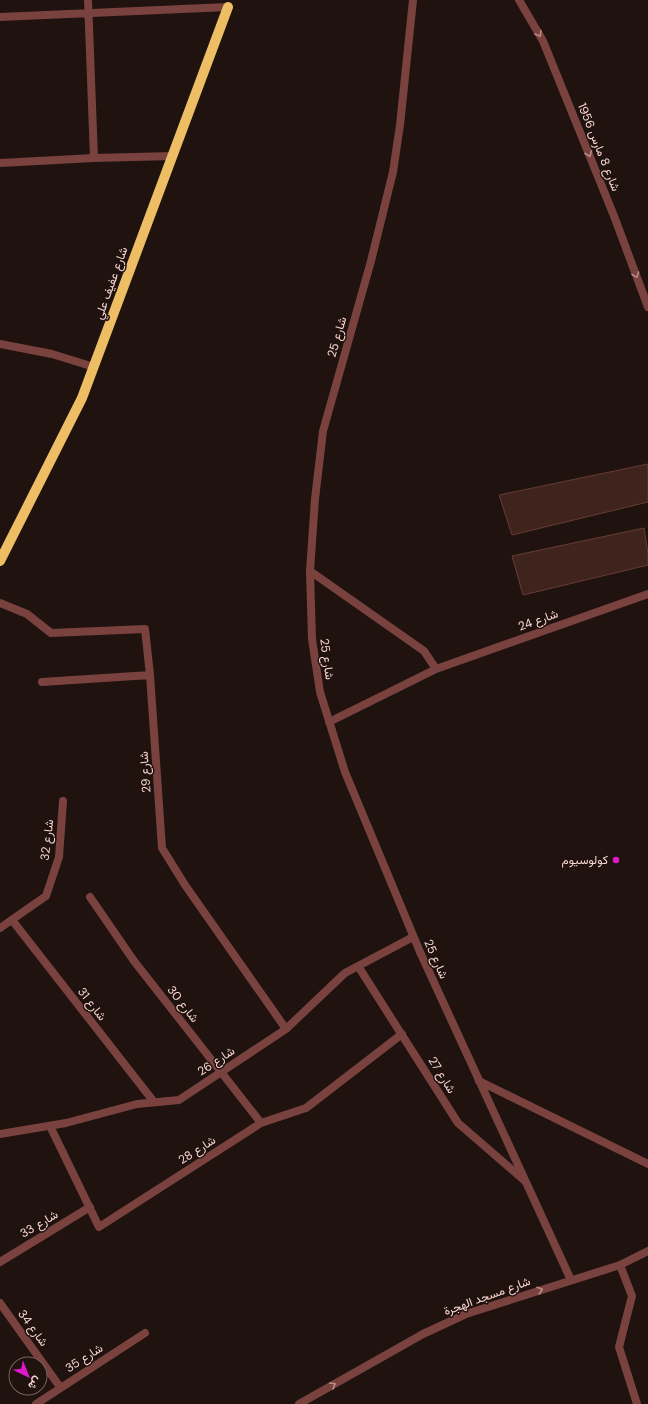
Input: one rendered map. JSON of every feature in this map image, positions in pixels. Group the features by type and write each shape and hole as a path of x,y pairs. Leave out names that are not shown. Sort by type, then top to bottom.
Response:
{"main road":[{"name":"شارع عفيف علي","path":"0,560 82,398 230,2"}],"street":[{"path":"88,0 94,158"},
{"name":"شارع 25","path":"413,0 400,126 393,172 371,261 323,431 315,498 310,571 312,639 320,692 346,772 413,937 571,1280"},
{"name":"شارع 8 مارس 1956","path":"519,0 543,41 614,216 648,307"},
{"path":"0,17 89,14 230,2"},
{"path":"0,162 172,156"},
{"path":"0,344 52,354 94,367"},
{"path":"310,571 424,651 436,669"},
{"name":"شارع 24","path":"329,722 436,669 648,594"},
{"name":"شارع 29","path":"0,603 27,614 51,633 145,629 150,675 162,848 185,885 286,1029"},
{"path":"42,682 150,675"},
{"name":"شارع 32","path":"0,928 46,896 59,857 63,801"},
{"name":"شارع 30","path":"90,897 134,961 261,1123"},
{"name":"شارع 31","path":"12,920 154,1102"},
{"name":"شارع 26","path":"0,1134 66,1123 137,1104 179,1100 286,1029 345,973 413,937"},
{"name":"شارع 27","path":"358,966 458,1123 526,1181"},
{"name":"شارع 28","path":"50,1126 99,1227 261,1123 306,1108 402,1034"},
{"path":"479,1081 648,1164"},
{"name":"شارع 33","path":"0,1262 90,1207"},
{"name":"شارع مسجد الهجرة","path":"300,1404 423,1334 466,1314 620,1265 648,1251"},
{"path":"620,1265 632,1296 619,1347 637,1404"},
{"name":"شارع 34","path":"0,1303 60,1387"},
{"name":"شارع 35","path":"36,1404 60,1387 145,1334"}],"building":[{"path":"648,464 648,502 512,535 499,495"},
{"path":"644,528 648,565 523,595 512,556"}],"place":[{"name":"كولوسيوم","path":"616,860"}]}
